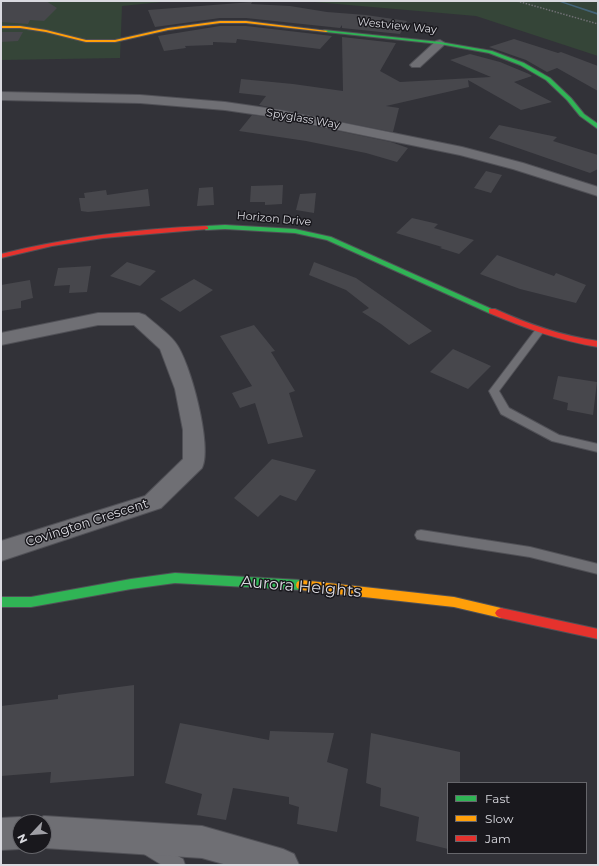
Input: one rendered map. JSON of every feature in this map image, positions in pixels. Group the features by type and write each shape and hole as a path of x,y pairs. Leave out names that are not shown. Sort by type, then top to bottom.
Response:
{"street":[{"name":"Westview Way","path":"1,27 20,27 46,31 86,41 115,41 168,29 220,22 246,22 440,43 490,52 522,64 548,79 569,99 582,115 598,127"},
{"path":"416,65 440,43"},
{"name":"Spyglass Way","path":"1,96 140,99 225,106 280,114 462,151 518,166 598,192"},
{"name":"Horizon Drive","path":"1,256 27,249 80,239 170,229 225,227 295,231 329,238 539,331 576,341 598,344"},
{"name":"Covington Crescent","path":"1,339 98,319 139,319 168,346 185,389 193,430 194,462 153,502 1,551"},
{"name":"Aurora Heights","path":"1,602 31,602 131,584 175,578 299,585 454,602 598,634"},
{"path":"52,832 202,842 283,865"},
{"path":"1,834 12,833"}],"lane":[{"path":"539,331 494,390 505,411 556,438 598,448"},
{"path":"421,534 530,552 598,569"},
{"path":"135,837 177,865"}],"path":[{"path":"55,1 66,1"},
{"path":"517,1 598,24"}],"green space":[{"path":"1,1 171,1 122,6 120,58 1,60"},
{"path":"303,1 598,1 598,56 476,16"}],"building":[{"path":"1,1 46,1 57,8 44,21 30,20 28,24 1,22"},
{"path":"252,2 251,4 290,6 327,12 366,15 407,21 400,34 342,28 342,25 340,28 246,18 220,18 155,27 148,10"},
{"path":"220,26 246,26 332,36 320,49 237,39 236,43 213,42 213,45 185,46 186,48 164,51 158,36"},
{"path":"1,32 23,32 18,41 1,42"},
{"path":"342,37 396,43 380,71 400,82 491,77 450,60 470,54 500,62 529,74 532,76 514,82 552,102 521,110 468,80 469,87 386,106 399,108 393,132 259,105 266,96 239,93 241,79 343,91"},
{"path":"514,39 558,53 561,52 598,66 598,91 557,68 547,72 526,60 489,47"},
{"path":"252,115 280,119 391,142 408,148 397,162 366,153 306,141 239,131"},
{"path":"499,125 557,137 553,141 598,155 598,169 590,173 489,138"},
{"path":"486,171 502,175 491,193 474,188"},
{"path":"283,185 282,204 265,205 265,202 250,202 251,186"},
{"path":"213,187 214,205 197,206 199,188"},
{"path":"148,189 150,206 88,212 81,211 79,198 85,198 84,193 106,190 107,195"},
{"path":"316,193 314,213 296,210 300,194"},
{"path":"412,218 438,224 434,228 474,240 459,254 440,248 442,247 396,233"},
{"path":"497,255 554,276 556,273 586,285 576,303 520,289 480,274"},
{"path":"127,262 156,271 140,286 110,276"},
{"path":"314,262 356,278 432,331 409,345 362,312 369,308 346,290 309,275"},
{"path":"91,266 87,292 69,293 70,285 54,286 58,268"},
{"path":"194,279 213,290 180,312 160,299"},
{"path":"30,280 33,298 21,301 21,308 1,311 1,285"},
{"path":"254,325 275,351 271,352 295,391 289,393 303,437 268,444 255,403 240,408 232,393 252,386 220,336"},
{"path":"453,349 491,366 468,389 430,372"},
{"path":"558,376 597,382 593,415 567,410 568,403 553,399"},
{"path":"272,459 316,470 296,501 280,495 258,517 234,498"},
{"path":"134,685 134,776 50,783 51,772 1,776 1,706 58,699 58,695"},
{"path":"180,723 269,740 270,731 334,733 327,762 348,769 337,832 297,824 299,807 289,804 289,797 233,788 226,820 197,815 202,794 165,783"},
{"path":"371,733 460,752 460,782 447,782 447,849 416,841 419,817 380,806 381,788 366,783"}],"waterway":[{"path":"558,1 598,14"}],"traffic: fast":[{"path":"326,31 440,43 490,52 522,64 548,79 569,99 582,115 598,127"},
{"path":"206,228 225,227 295,231 329,238 492,311"},
{"path":"1,602 31,602 131,584 175,578 301,585"}],"traffic: slow":[{"path":"1,27 20,27 46,31 86,41 115,41 168,29 220,22 246,22 326,31"},
{"path":"301,585 454,602 501,613"}],"traffic: jam":[{"path":"1,256 52,244 103,236 206,228"},
{"path":"492,311 544,332 583,342 598,344"},
{"path":"501,613 598,634"}]}
